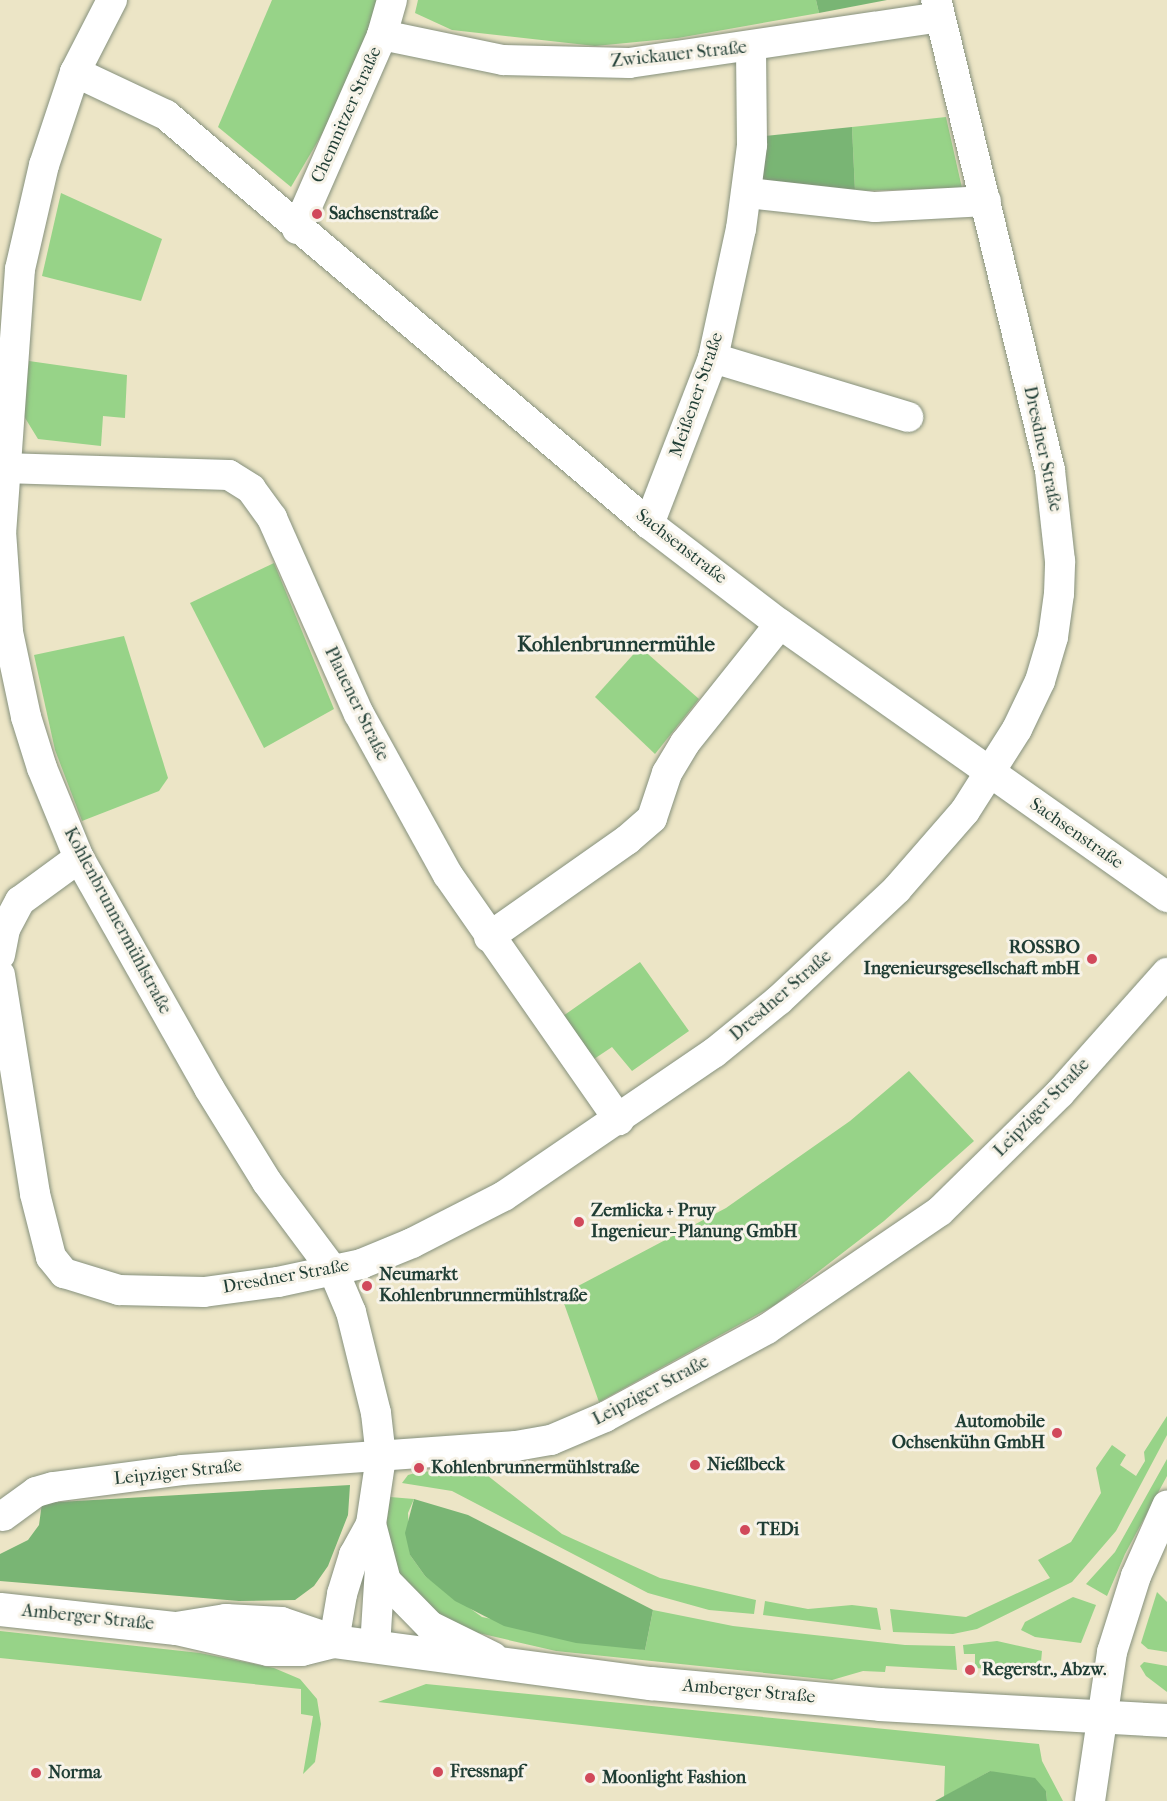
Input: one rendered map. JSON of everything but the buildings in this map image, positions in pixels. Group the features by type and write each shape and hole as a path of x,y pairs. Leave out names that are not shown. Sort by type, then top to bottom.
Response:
{"main road":[{"name":"Amberger Straße","path":"0,1608 176,1628 225,1620 281,1623 334,1641 517,1666 879,1704 1167,1720"}],"street":[{"name":"Kohlenbrunnermühlstraße","path":"112,0 75,72 44,165 20,269 3,468 1,531 8,632 26,717 42,768 79,858 208,1088 267,1182 333,1272 367,1366 381,1457 371,1524 380,1568 375,1647"},
{"name":"Chemnitzer Straße","path":"297,229 382,35 392,0"},
{"name":"Zwickauer Straße","path":"382,35 503,60 629,63 751,48 938,9"},
{"name":"Dresdner Straße","path":"0,975 43,1234 51,1257 64,1273 119,1290 151,1293 204,1292 333,1272 412,1244 469,1215 619,1120 714,1053 856,931 904,881 991,775 1040,681 1053,637 1060,561 1050,470 938,9"},
{"name":"Meißener Straße","path":"649,524 713,358 748,193 752,145 751,48"},
{"name":"Sachsenstraße","path":"75,72 166,115 252,186 297,229 649,524 780,624 1167,897"},
{"path":"748,193 875,207 986,201"},
{"path":"713,358 908,417"},
{"name":"Plauener Straße","path":"3,468 229,475 251,489 272,518 347,691 389,773 489,937 619,1120"},
{"path":"489,937 627,840 652,818 667,773 686,743 780,624"},
{"path":"0,955 5,929 21,902 79,858"},
{"name":"Leipziger Straße","path":"3,1516 36,1492 52,1487 182,1470 449,1454 551,1440 627,1407 767,1329 940,1211 1060,1093 1167,973"},
{"path":"1090,1801 1101,1717 1123,1615 1145,1552 1167,1506"},
{"name":"Kohlenbrunnermühlstraße","path":"334,1641 342,1594 354,1555 371,1524"},
{"name":"Kohlenbrunnermühlstraße","path":"380,1568 396,1596 430,1626 517,1666"}],"green space":[{"path":"272,0 377,0 371,30 342,100 291,187 218,127"},
{"path":"418,0 816,0 819,13 678,38 595,46 452,30 415,13"},
{"path":"816,0 887,0 819,13"},
{"path":"946,117 962,188 855,191 852,127"},
{"path":"852,127 855,191 762,187 765,136"},
{"path":"61,193 162,239 141,301 42,276"},
{"path":"29,361 127,375 125,418 103,416 101,446 38,439 22,413"},
{"path":"274,563 334,709 264,748 190,603"},
{"path":"124,636 168,778 159,791 82,821 55,750 34,655"},
{"path":"640,647 699,699 655,754 595,697"},
{"path":"640,962 689,1031 632,1071 612,1047 594,1059 563,1016"},
{"path":"909,1071 974,1141 884,1221 775,1305 599,1402 561,1295 726,1208 850,1121"},
{"path":"1167,1416 1167,1435 1116,1531 1072,1582 977,1629 953,1634 893,1632 890,1609 966,1617 1050,1578 1038,1560 1071,1542 1101,1493 1096,1468 1112,1445 1126,1455 1120,1465 1136,1476 1145,1461 1144,1452"},
{"path":"1167,1459 1167,1476 1125,1554 1107,1596 1086,1584 1115,1552"},
{"path":"478,1468 562,1534 660,1578 756,1600 754,1614 709,1610 648,1593 452,1491 402,1483 408,1475 419,1472"},
{"path":"350,1485 348,1515 328,1566 314,1586 295,1600 239,1601 0,1581 0,1554 28,1540 39,1525 42,1503"},
{"path":"390,1497 414,1499 408,1513 410,1555 425,1576 482,1617 645,1650 653,1610 733,1626 905,1645 955,1646 957,1670 886,1666 885,1672 863,1671 832,1680 556,1651 461,1629 446,1623 401,1577 388,1550 386,1529"},
{"path":"414,1499 468,1515 653,1610 645,1650 576,1643 504,1626 455,1601 425,1576 410,1555 405,1533"},
{"path":"1157,1592 1167,1602 1167,1652 1148,1649 1141,1643"},
{"path":"1073,1597 1096,1605 1081,1643 1035,1637 1021,1630 1025,1622"},
{"path":"765,1601 808,1609 852,1605 877,1608 881,1630 763,1615"},
{"path":"0,1631 200,1653 274,1668 300,1679 317,1699 321,1724 315,1762 303,1774 313,1716 301,1714 301,1689 0,1658"},
{"path":"997,1641 1042,1651 1040,1673 975,1668 975,1654 964,1654 963,1645"},
{"path":"1144,1662 1167,1666 1167,1692 1146,1676 1140,1666"},
{"path":"426,1684 1039,1744 1042,1761 1063,1801 1047,1801 1046,1791 990,1771 944,1797 945,1766 378,1702"},
{"path":"990,1771 1035,1778 1046,1791 1047,1801 935,1801"}],"place":[{"name":"Sachsenstraße","path":"317,214"},
{"name":"ROSSBO Ingenieursgesellschaft mbH","path":"1092,959"},
{"name":"Zemlicka + Pruy Ingenieur- Planung GmbH","path":"579,1222"},
{"name":"Neumarkt Kohlenbrunnermühlstraße","path":"367,1286"},
{"name":"Automobile Ochsenkühn GmbH","path":"1057,1433"},
{"name":"Nießlbeck","path":"695,1465"},
{"name":"Kohlenbrunnermühlstraße","path":"419,1468"},
{"name":"TEDi","path":"745,1530"},
{"name":"Regerstr., Abzw.","path":"970,1670"},
{"name":"Fressnapf","path":"438,1772"},
{"name":"Norma","path":"36,1773"},
{"name":"Moonlight Fashion","path":"590,1778"}],"district":[{"name":"Kohlenbrunnermühle","path":"616,644"}]}
